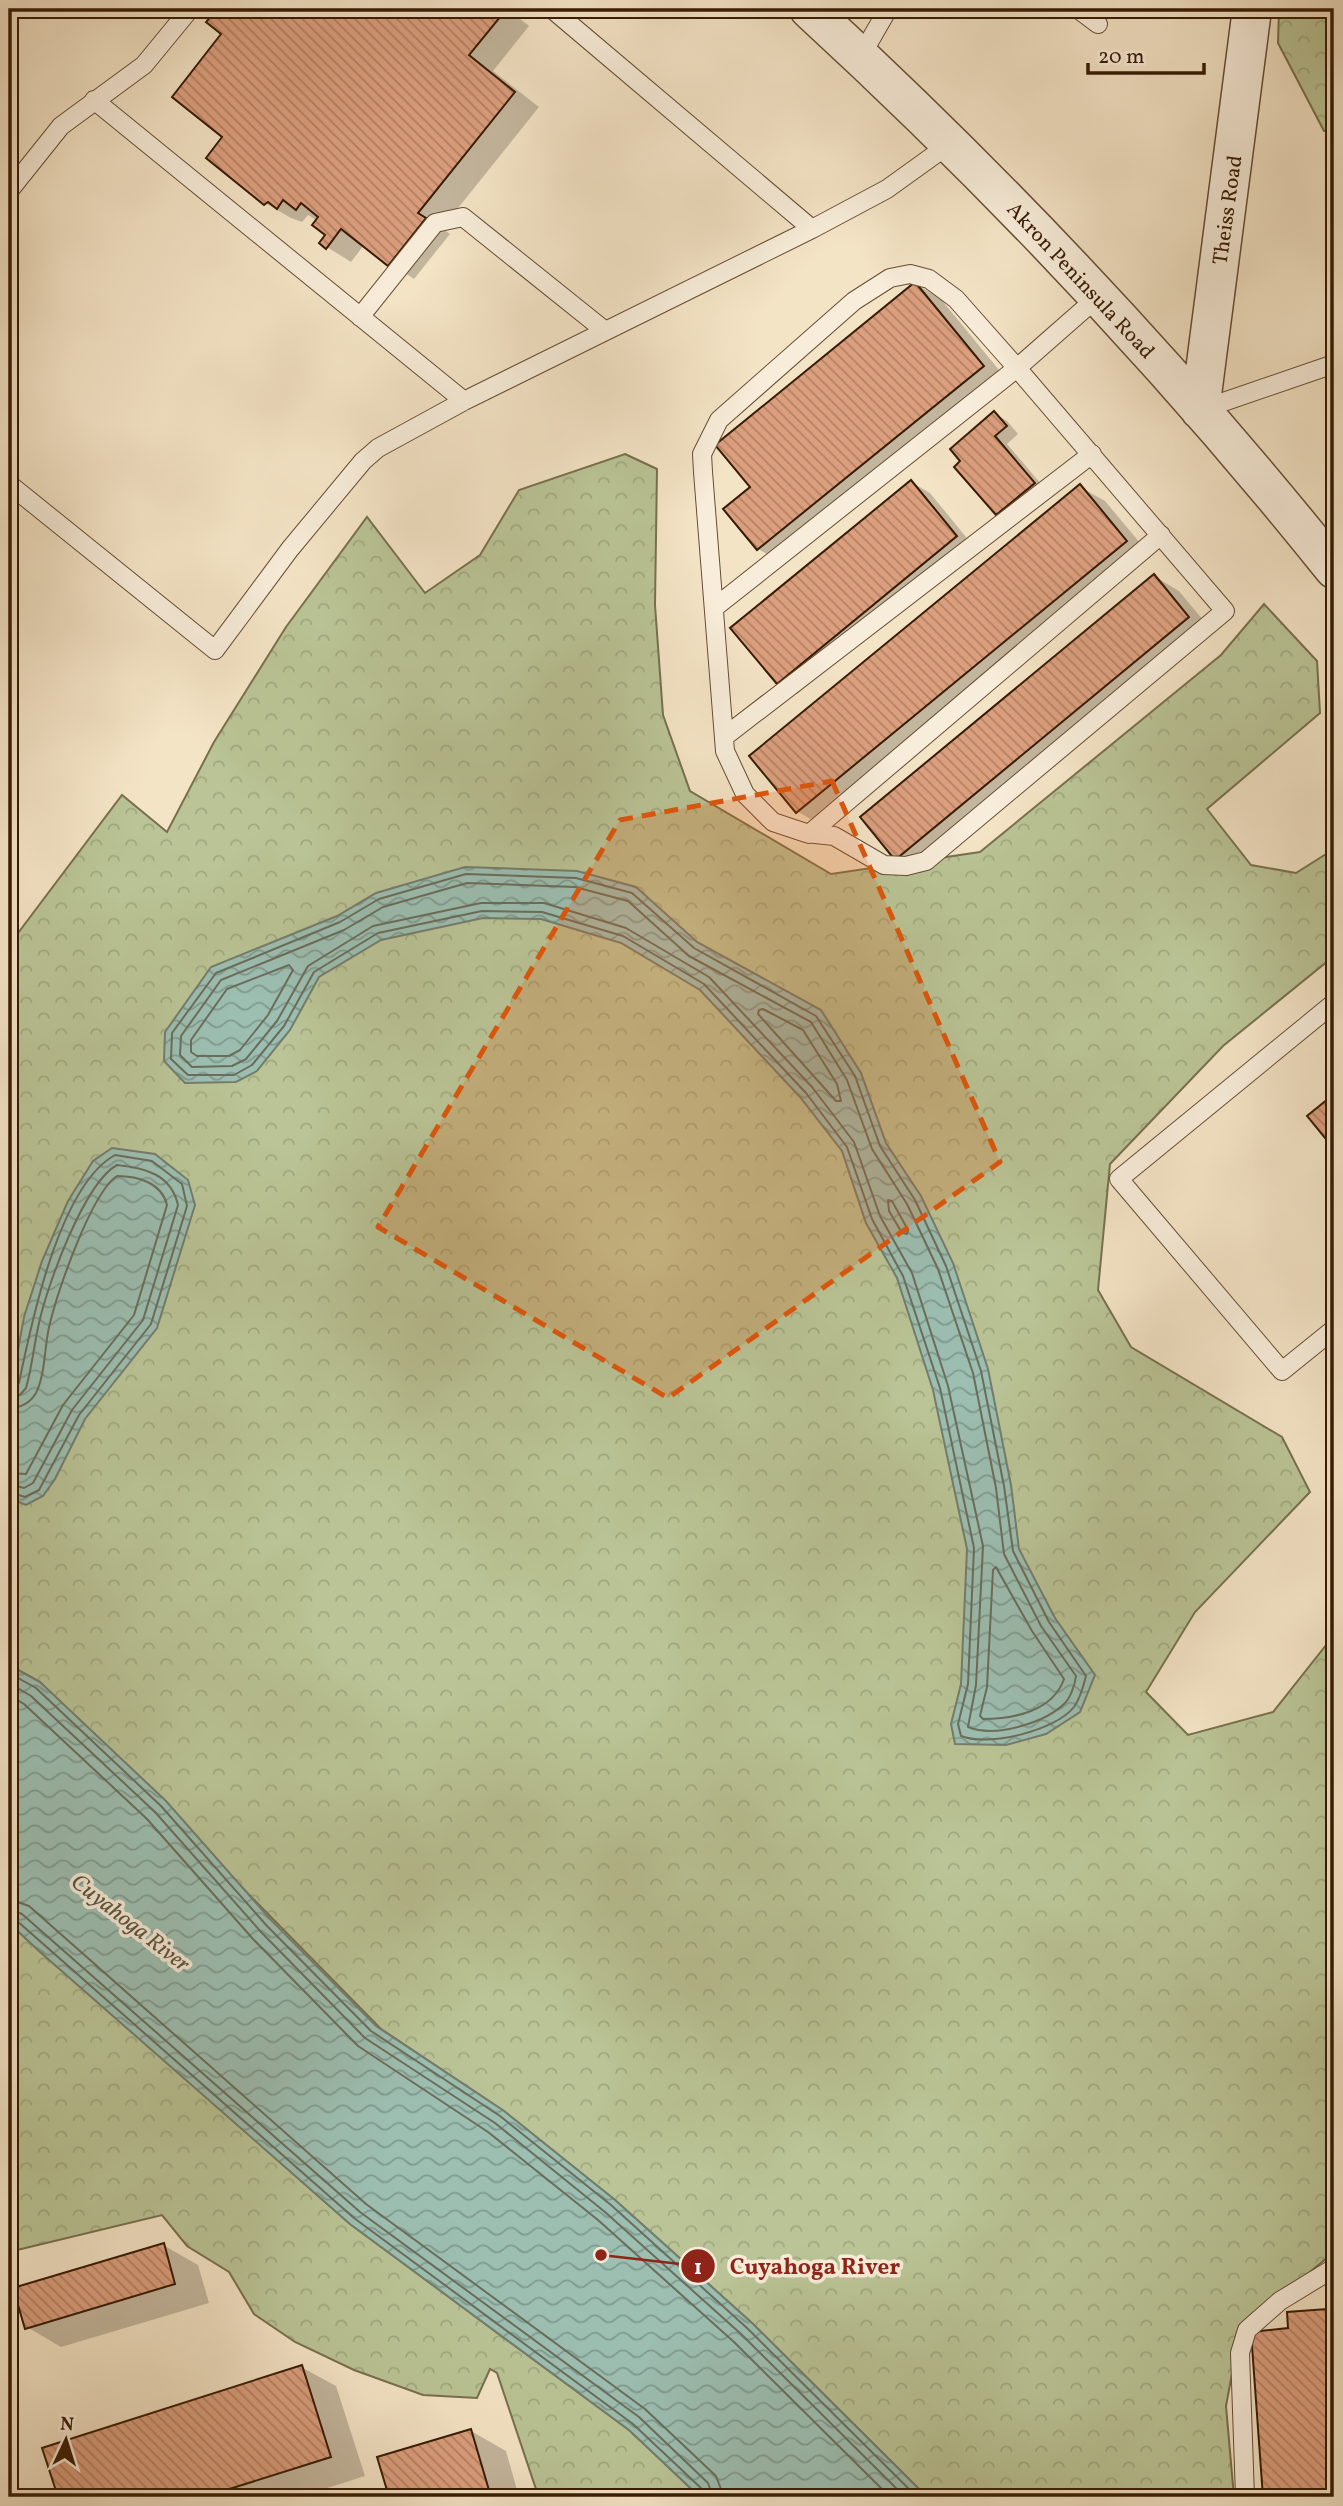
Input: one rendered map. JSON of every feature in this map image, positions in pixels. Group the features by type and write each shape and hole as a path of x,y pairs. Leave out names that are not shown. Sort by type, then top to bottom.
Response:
{"street":[{"name":"Akron Peninsula Road","path":"809,9 951,144 1099,296 1200,410 1334,569"},
{"name":"Theiss Road","path":"1200,410 1252,9"}],"lane":[{"path":"9,191 61,126 144,65 190,9"},
{"path":"552,9 812,229"},
{"path":"860,56 888,9"},
{"path":"1078,9 1098,24"},
{"path":"94,100 464,401"},
{"path":"9,484 215,650 290,549 363,461 378,448 604,330 812,229 887,189 951,144"},
{"path":"360,317 435,223 463,217 604,330"},
{"path":"910,274 929,279 956,299 1091,454 1225,611 926,861 906,866 884,865 834,836 809,834 773,822 745,794 725,751 702,454 719,420 854,301 890,278 910,274"},
{"path":"713,608 1017,368 1099,296"},
{"path":"1200,410 1334,364"},
{"path":"724,737 1091,454"},
{"path":"809,834 1161,535"},
{"path":"1334,1003 1119,1179 1282,1371 1334,1329"},
{"path":"1245,2497 1240,2353 1247,2330 1280,2301 1334,2268"}],"highlighted area":[{"path":"832,781 1000,1162 668,1398 378,1227 620,820"}],"green space":[{"path":"1279,9 1334,9 1334,131 1324,131 1278,43"},
{"path":"625,454 657,469 655,605 663,715 690,791 831,874 980,852 1221,655 1264,604 1317,661 1320,713 1207,809 1251,865 1296,873 1334,849 1334,956 1223,1046 1110,1164 1098,1290 1131,1347 1282,1437 1310,1492 1195,1612 1146,1692 1188,1735 1273,1712 1334,1635 1334,2252 1240,2330 1226,2406 1234,2497 927,2497 752,2323 615,2200 504,2111 381,2029 40,1682 9,1665 9,945 122,795 167,832 214,742 286,627 367,517 425,593 480,555 519,490"},
{"path":"9,1923 350,2224 629,2430 700,2497 544,2497 537,2492 497,2373 490,2369 477,2398 423,2395 354,2370 295,2342 254,2314 229,2272 187,2246 162,2215 9,2252"}],"water":[{"path":"465,867 577,871 636,887 697,942 821,1010 861,1073 886,1143 921,1196 953,1263 988,1369 1011,1485 1019,1549 1055,1618 1095,1675 1080,1712 1046,1734 1006,1745 955,1744 951,1724 961,1684 967,1549 933,1390 897,1278 866,1223 842,1151 800,1097 700,990 621,943 541,919 483,918 381,940 319,977 290,1030 257,1071 236,1082 185,1083 164,1061 165,1032 211,967 337,916 376,893"},
{"path":"112,1148 155,1154 188,1180 195,1205 157,1328 85,1419 55,1479 43,1496 26,1505 9,1498 9,1399 24,1317 42,1261 68,1201 93,1161"},
{"path":"9,1665 40,1682 166,1801 272,1921 376,2026 504,2111 615,2200 752,2323 927,2497 700,2497 629,2430 350,2224 40,1952 9,1923"}],"building":[{"path":"217,9 502,9 505,11 469,55 515,92 418,213 426,218 388,266 341,229 326,249 319,243 325,235 312,225 318,217 301,203 296,210 283,200 277,209 268,202 264,205 206,158 222,137 172,97 221,34 206,22"},
{"path":"915,282 984,366 757,550 723,509 750,487 715,445"},
{"path":"994,411 1007,426 995,436 1035,483 996,515 954,467 960,461 950,449"},
{"path":"911,480 957,536 777,684 730,628"},
{"path":"1080,484 1127,541 796,813 749,756"},
{"path":"1154,574 1189,617 895,860 860,817"},
{"path":"1334,1094 1334,1149 1307,1116"},
{"path":"164,2243 175,2284 25,2329 13,2288"},
{"path":"1327,2309 1334,2410 1334,2497 1263,2497 1251,2332 1288,2328 1287,2312"},
{"path":"302,2365 331,2457 204,2497 58,2497 42,2448"},
{"path":"471,2429 491,2497 389,2497 377,2457"}],"place":[{"name":"Cuyahoga River","path":"601,2255"}]}
